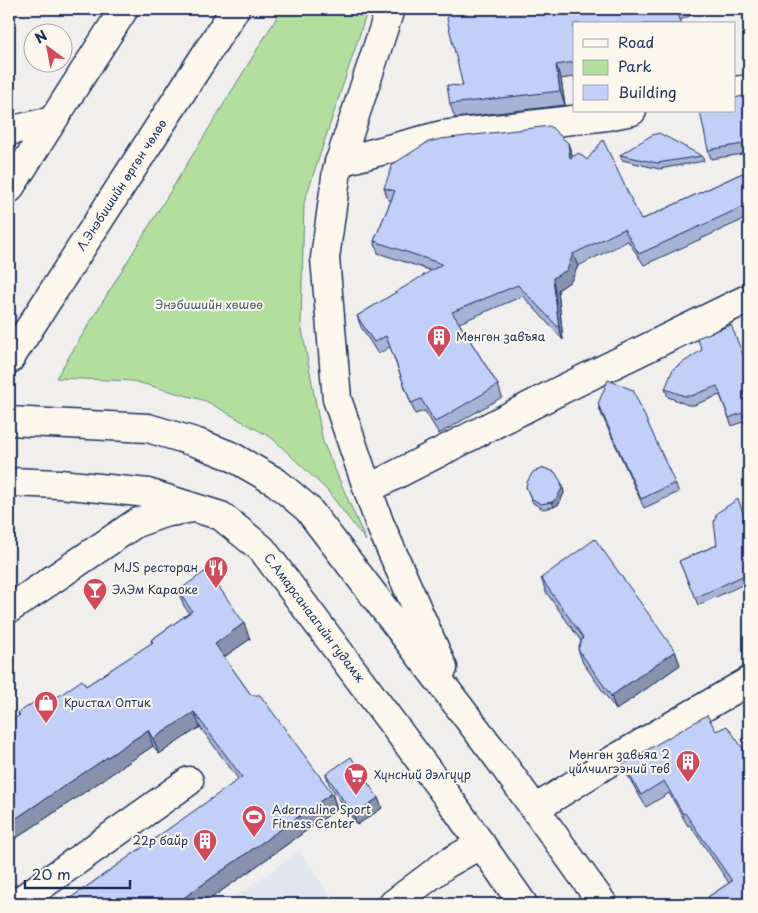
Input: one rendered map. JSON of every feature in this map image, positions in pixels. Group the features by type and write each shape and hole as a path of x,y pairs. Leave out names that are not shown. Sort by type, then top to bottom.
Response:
{"main road":[{"path":"9,189 124,9"},
{"name":"Л.Энэбишийн өргөн чөлөө","path":"9,360 235,9"},
{"path":"390,9 339,162 326,258 337,399 379,522 461,708"},
{"path":"736,92 749,89"},
{"path":"339,162 442,135 607,116 627,112"},
{"path":"9,130 52,122"},
{"path":"9,161 37,145"},
{"path":"368,489 562,390 749,298"},
{"path":"9,421 148,428 198,443 231,456 276,482 308,509 461,708 603,904"},
{"name":"С.Амарсанаагийн гудамж","path":"9,482 60,484 148,493 221,516 262,549 524,904"},
{"path":"9,609 136,523 164,513 194,508"},
{"path":"535,809 749,681"},
{"path":"28,904 24,898 189,782"},
{"path":"392,904 446,864 481,844"}],"shaded area":[{"path":"299,851 332,898 323,904 226,904"}],"green space":[{"name":"Энэбишийн хөшөө","path":"282,9 368,9 304,203 301,324 323,442 366,541 327,490 272,438 206,401 133,381 56,378"}],"building":[{"path":"451,9 676,9 681,22 573,22 573,62 556,65 560,91 450,104 447,85 463,86 447,19"},
{"path":"749,95 749,143 708,150 700,112 736,112 736,98"},
{"path":"550,126 568,143 570,158 579,153 587,160 603,140 641,220 749,170 749,204 639,254 624,229 573,254 567,270 553,278 559,328 518,285 452,312 498,385 435,422 421,399 411,403 386,336 374,342 357,316 442,264 374,241 395,191 384,188 393,164 428,142"},
{"path":"659,133 702,156 657,163 620,155 652,135"},
{"path":"731,325 749,366 749,415 744,417 742,413 729,418 717,386 691,396 685,396 665,389 673,369 702,350 697,338"},
{"path":"608,380 633,390 675,483 641,499 598,404"},
{"path":"544,468 555,472 562,488 557,498 552,502 541,504 531,498 526,487 533,472"},
{"path":"738,499 749,529 749,573 695,598 679,561 717,545 714,522 717,513"},
{"path":"595,539 675,651 611,696 578,649 583,637 541,578"},
{"path":"207,570 244,623 215,644 251,695 260,695 332,793 175,904 62,904 242,777 194,712 153,739 148,730 9,823 9,723 20,715 18,713 48,693 53,700 82,680 86,686 153,642 151,640 192,611 178,591"},
{"path":"707,715 716,731 727,726 749,757 749,780 747,781 749,784 749,904 713,904 708,897 732,881 685,813 683,814 664,781 641,795 623,764"},
{"name":"Хүнсний дэлгүүр","path":"351,757 378,798 353,815 326,774"}],"place":[{"name":"Мөнгөн завъяа","path":"439,358"},
{"name":"MJS ресторан","path":"216,589"},
{"name":"ЭлЭм Караоке","path":"95,611"},
{"name":"Кристал Оптик","path":"46,724"},
{"name":"Мөнгөн завьяа 2 үйлчилгээний төв","path":"688,783"},
{"name":"Хүнсний дэлгүүр","path":"356,796"},
{"name":"Adernaline Sport Fitness Center","path":"254,838"},
{"name":"22р байр","path":"205,862"}]}
